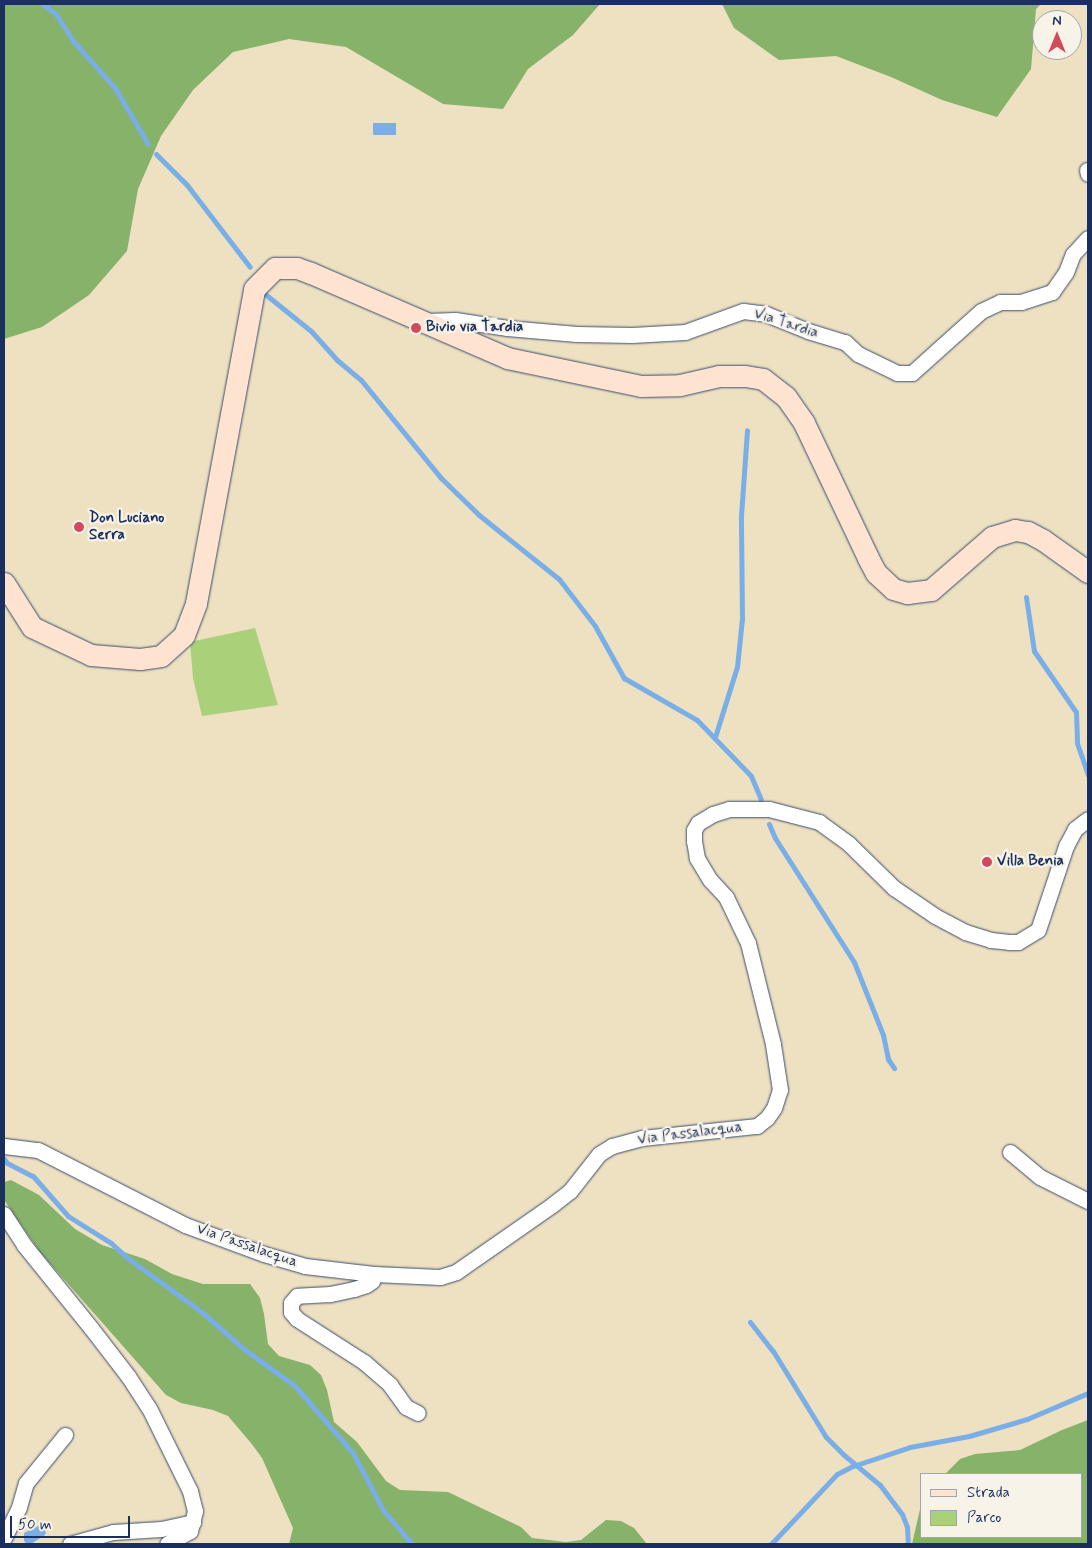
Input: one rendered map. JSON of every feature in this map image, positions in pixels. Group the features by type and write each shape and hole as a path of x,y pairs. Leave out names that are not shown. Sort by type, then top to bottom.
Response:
{"street":[{"name":"Via Tardia","path":"423,321 455,320 507,328 577,334 632,335 685,332 744,311 766,314 808,331 845,342 858,354 897,373 912,373 981,311 1000,302 1021,302 1052,292 1066,272 1073,254 1088,238"},
{"path":"4,583 32,627 91,655 140,659 161,656 184,635 194,612 254,289 275,268 297,268 507,358 641,386 680,385 719,376 745,376 763,379 786,397 804,423 868,558 876,573 892,589 907,593 931,590 992,537 1015,530 1028,532 1043,540 1088,572"},
{"name":"Via Passalacqua","path":"4,1146 38,1150 185,1225 264,1254 305,1266 374,1274 440,1278 456,1272 552,1206 570,1191 599,1154 612,1146 642,1138 757,1126 767,1118 774,1108 780,1090 773,1044 748,943 726,897 710,880 696,858 694,836 698,823 713,814 729,809 769,810 819,822 850,844 894,888 935,916 965,932 991,940 1018,942 1038,930 1066,846 1075,829 1088,819"},
{"path":"1010,1152 1040,1177 1088,1201"},
{"path":"4,1214 24,1245 107,1348 149,1408 190,1491 195,1511 190,1531 167,1544"},
{"path":"374,1274 372,1281 354,1289 330,1294 297,1296 291,1303 291,1312 297,1319 364,1362 390,1384 406,1407 418,1413"},
{"path":"4,1538 19,1507 26,1483 65,1434"},
{"path":"70,1544 113,1532 161,1529 193,1522"}],"green space":[{"path":"4,4 600,4 573,35 528,69 503,109 443,104 346,47 289,39 233,52 193,90 161,136 138,189 127,251 89,295 42,327 4,339"},
{"path":"722,4 1041,4 1036,10 1032,10 1031,69 997,117 942,100 891,77 836,56 779,60 734,28"},
{"path":"255,628 278,705 202,716 193,678 190,642"},
{"path":"11,1180 39,1195 75,1229 102,1245 145,1259 172,1274 203,1284 250,1284 260,1298 268,1344 279,1356 310,1365 321,1375 327,1390 334,1422 357,1442 386,1481 400,1490 448,1492 521,1527 532,1538 566,1542 581,1540 606,1520 621,1521 634,1528 647,1544 289,1544 293,1528 262,1458 251,1443 228,1416 213,1410 181,1403 166,1395 40,1252 4,1200 4,1182"},
{"path":"1088,1420 1088,1544 912,1544 920,1509 920,1538 1082,1538 1082,1473 946,1473 960,1459 975,1454 1020,1450"}],"water":[{"path":"373,123 396,123 396,135 373,135"},
{"path":"45,1524 48,1528 45,1535 31,1544 27,1544 24,1541 24,1533 40,1525 43,1529"}],"waterway":[{"path":"42,4 55,13 74,42 115,88 148,144"},
{"path":"156,154 187,185 250,267"},
{"path":"265,294 311,331 337,360 361,380 441,478 479,515 559,579 595,626 624,678 697,720 751,776 761,799"},
{"path":"715,737 737,667 742,619 741,516 747,430"},
{"path":"1026,597 1034,651 1076,712 1077,743 1088,775"},
{"path":"769,824 775,838 854,962 883,1035 888,1059 894,1068"},
{"path":"4,1159 7,1163 33,1176 68,1216 111,1243 129,1259 203,1313 244,1349 295,1386 353,1453 383,1510 412,1544"},
{"path":"750,1322 773,1351 826,1437 880,1485 902,1514 907,1527 908,1544"},
{"path":"771,1544 837,1474 853,1466 910,1447 969,1436 1027,1419 1088,1393"}],"place":[{"name":"Bivio via Tardia","path":"416,328"},
{"name":"Don Luciano Serra","path":"79,527"},
{"name":"Villa Benia","path":"987,862"}]}
